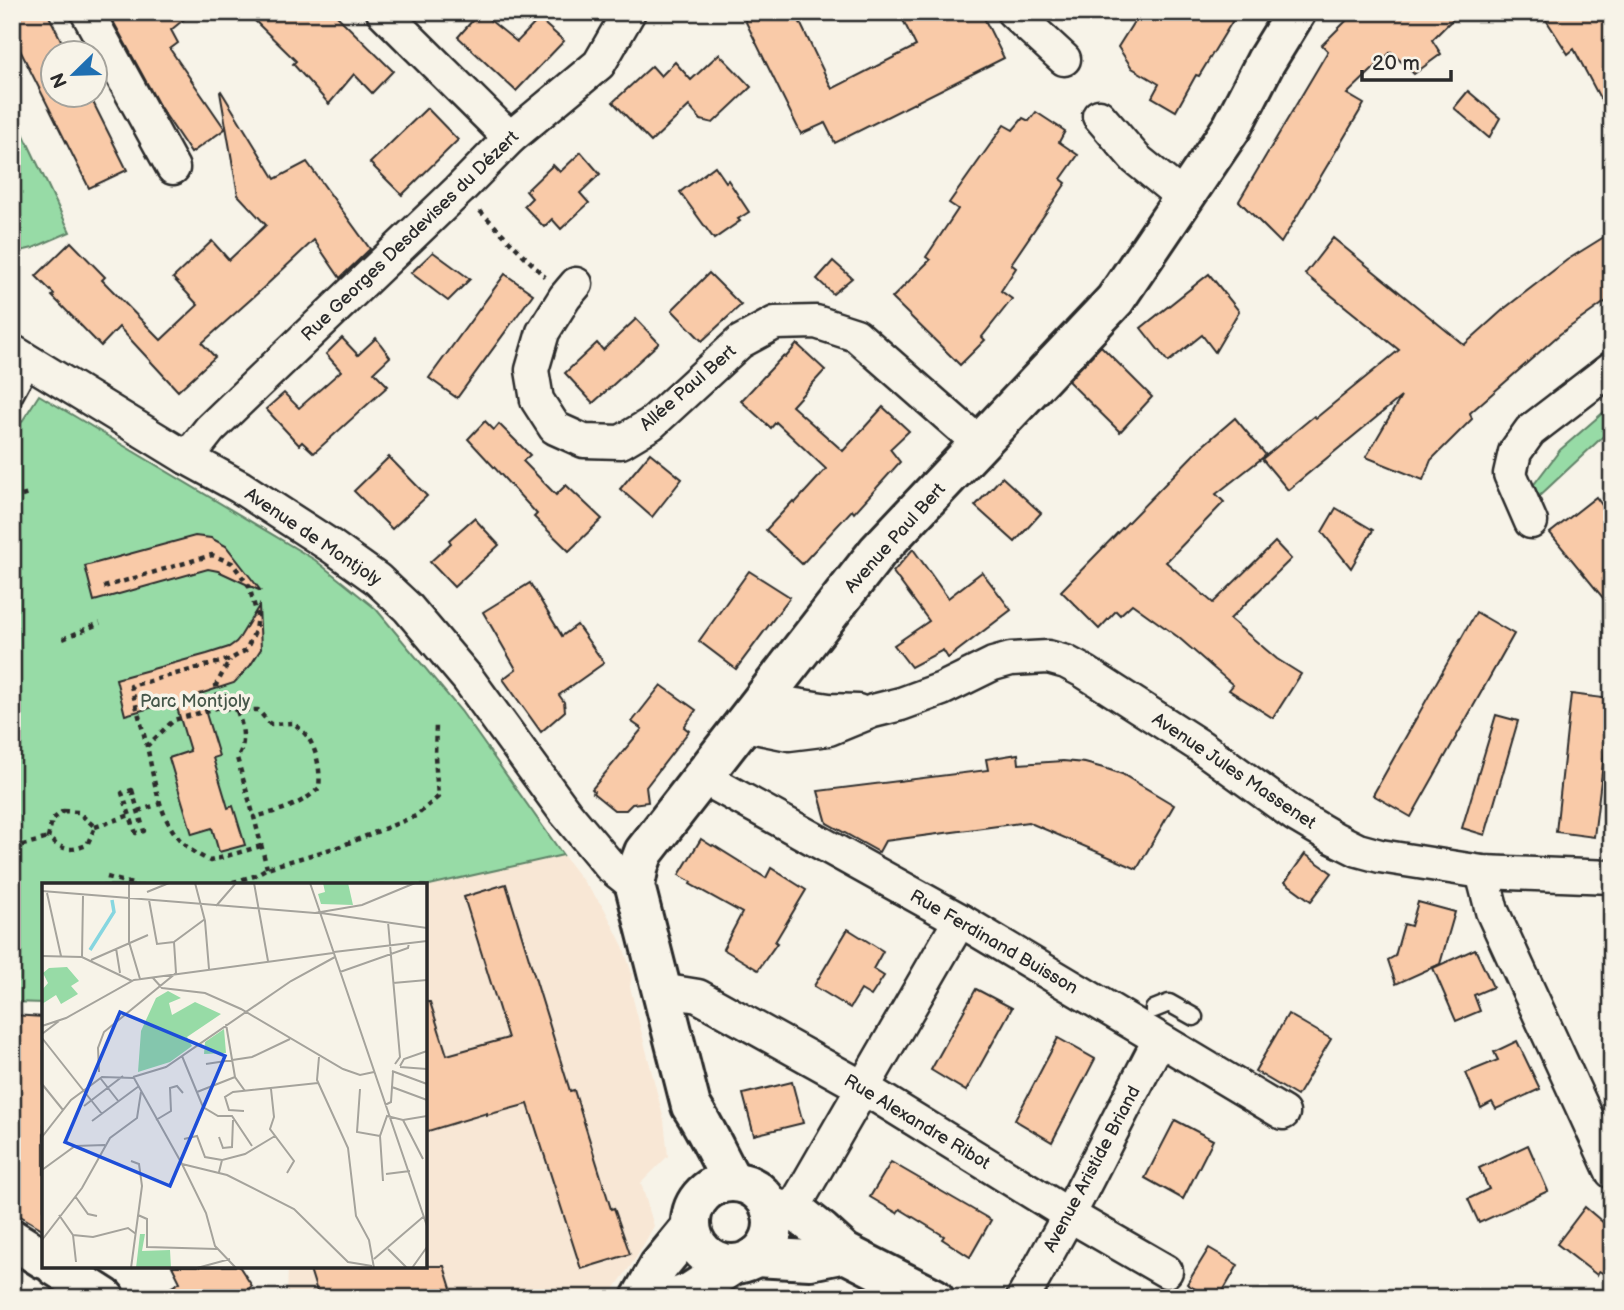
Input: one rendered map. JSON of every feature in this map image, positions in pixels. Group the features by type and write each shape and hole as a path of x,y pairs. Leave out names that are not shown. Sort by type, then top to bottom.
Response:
{"street":[{"path":"87,12 173,168"},
{"path":"383,12 510,138"},
{"name":"Rue Georges Desdevises du Dézert","path":"187,458 210,429 510,138 599,64 629,12"},
{"path":"1013,12 1065,59"},
{"name":"Avenue Paul Bert","path":"732,1181 708,1132 691,1106 635,886 644,852 878,551 1115,300 1232,127 1266,61 1296,12"},
{"path":"1099,116 1136,159 1184,198"},
{"name":"Allée Paul Bert","path":"570,290 543,332 532,370 537,400 555,428 584,441 621,442 651,424 740,342 775,323 816,323 856,335 980,444"},
{"name":"Avenue de Montjoly","path":"22,357 187,458 240,487 377,579 408,608 481,695 578,828 610,866 635,886"},
{"path":"1531,522 1510,474 1515,452 1530,431 1612,368"},
{"name":"Avenue Jules Massenet","path":"754,712 873,711 942,689 993,664 1011,659 1048,657 1066,662 1085,672 1200,746 1295,815 1358,850 1482,872 1612,877"},
{"name":"Rue Ferdinand Buisson","path":"702,777 960,920 1283,1113"},
{"path":"1482,872 1492,911 1612,1172"},
{"path":"676,1298 691,1292 765,1248 771,1237 773,1224 862,1087 960,920"},
{"name":"Rue Alexandre Ribot","path":"662,990 698,996 862,1087 1069,1215 1166,1270"},
{"name":"Avenue Aristide Briand","path":"1023,1298 1159,1040"},
{"name":"Avenue Paul Bert","path":"691,1106 686,1140 692,1160 691,1219"},
{"path":"641,1298 691,1219 697,1199 707,1189 732,1181 749,1185 782,1210 822,1232 845,1253 934,1298"},
{"path":"691,1219 694,1239 701,1250 722,1263 744,1260 810,1260 845,1253"},
{"path":"12,1239 42,1258"},
{"path":"58,1268 105,1298"}],"lane":[{"path":"12,400 22,357"},
{"path":"1154,1009 1169,1003 1194,1017"}],"path":[{"path":"459,190 570,290"},
{"path":"12,499 28,494"},
{"path":"104,587 212,555 232,563 249,586 257,615 256,631 247,650 231,659 131,686 160,804 167,822 180,841 210,862 261,846"},
{"path":"63,639 100,623"},
{"path":"220,707 216,685 231,659"},
{"path":"147,746 174,720 220,707 258,710 270,724 294,723 307,737 315,754 320,776 319,788 291,807 254,817"},
{"path":"236,710 242,725 243,739 237,758 267,868"},
{"path":"230,883 254,876 267,868 341,846 416,816 438,797 436,724"},
{"path":"132,790 144,831 136,833 130,815 122,793 132,790"},
{"path":"138,811 160,804"},
{"path":"48,838 52,820 63,811 78,812 95,827"},
{"path":"48,838 60,848 74,850 87,845 95,827 130,815"},
{"path":"12,848 48,838"},
{"path":"107,877 129,883"}],"shaded area":[{"path":"563,855 604,908 623,946 632,974 630,987 664,1120 668,1156 641,1183 654,1226 610,1295 600,1298 287,1298 288,1268 427,1268 427,886"}],"green space":[{"path":"12,110 70,232 33,248 12,253"},
{"name":"Parc Montjoly","path":"39,395 315,560 376,609 461,711 563,855 427,886 427,883 42,883 42,1003 12,1002 12,437"},
{"path":"1612,405 1612,428 1535,500 1532,487 1560,450"}],"building":[{"path":"12,12 47,12 60,38 38,38 38,86 12,34"},
{"path":"108,12 193,12 171,30 178,43 170,49 225,129 191,153 160,107"},
{"path":"246,12 333,12 393,71 372,93 354,74 329,104 293,64 296,61"},
{"path":"480,12 517,42 539,19 564,41 516,91 458,37"},
{"path":"741,12 795,12 832,89 916,46 899,12 981,12 1004,58 835,143 825,123 801,134"},
{"path":"1140,12 1238,12 1199,76 1196,75 1176,111 1152,97 1159,84 1132,68 1118,47"},
{"path":"1355,12 1460,12 1432,40 1441,54 1414,74 1391,52 1347,94 1364,104 1281,243 1239,201 1328,51 1322,45"},
{"path":"1541,12 1612,12 1612,121 1574,49 1568,54"},
{"path":"719,54 751,87 713,123 701,120 689,106 651,142 613,102 652,66 661,76 675,62 691,80"},
{"path":"221,91 275,179 307,162 370,249 340,278 314,240 202,343 215,357 178,391 119,327 101,346 36,276 71,242 105,277 102,280 161,340 198,305 173,278 212,241 229,260 266,225 238,195"},
{"path":"1468,91 1500,118 1489,138 1454,108"},
{"path":"49,108 96,108 127,170 89,188"},
{"path":"427,108 458,140 402,195 370,163"},
{"path":"1036,112 1065,131 1059,142 1078,155 1061,179 1066,183 1011,264 1016,268 1001,291 1012,299 982,337 985,340 960,365 892,298 930,260 926,257 958,209 949,203 1004,125 1013,130 1023,118 1029,121"},
{"path":"581,152 600,174 580,193 589,203 561,229 552,219 544,227 524,206 532,198 526,191 553,165 560,172"},
{"path":"715,166 726,182 728,180 749,212 714,239 680,192"},
{"path":"1612,232 1612,297 1560,334 1470,413 1472,419 1431,460 1423,480 1366,457 1401,397 1288,490 1262,459 1399,350 1305,274 1333,238 1464,345 1505,308 1567,260"},
{"path":"433,252 470,279 448,301 411,273"},
{"path":"833,261 852,278 833,294 817,279"},
{"path":"709,273 741,305 702,341 672,310"},
{"path":"505,274 533,294 457,398 429,378"},
{"path":"1209,274 1239,311 1215,352 1202,335 1168,362 1141,328"},
{"path":"636,319 659,343 593,403 565,373 597,343 603,350"},
{"path":"342,338 358,355 376,338 390,357 374,372 388,386 314,453 302,442 299,445 266,409 284,393 299,408 341,371 326,354"},
{"path":"797,344 825,370 792,406 843,451 883,407 909,431 890,449 900,462 854,513 852,510 802,564 766,530 826,469 776,422 771,428 741,401"},
{"path":"1101,346 1152,397 1120,432 1068,381"},
{"path":"1235,418 1266,455 1216,494 1224,502 1166,562 1213,603 1275,542 1291,559 1230,619 1277,659 1301,674 1273,718 1229,690 1233,685 1178,637 1132,604 1120,615 1116,611 1099,629 1061,591 1199,449"},
{"path":"485,421 494,430 499,424 530,455 523,461 556,495 566,485 602,519 569,551 534,517 537,514 468,439"},
{"path":"650,453 682,479 652,517 620,489"},
{"path":"389,457 427,496 392,529 354,491"},
{"path":"1002,477 1041,513 1015,542 975,506"},
{"path":"1596,497 1602,505 1612,497 1612,609 1550,533"},
{"path":"1336,508 1373,530 1351,568 1322,532"},
{"path":"474,518 499,545 454,587 430,562 451,543 449,540"},
{"path":"195,536 211,538 226,546 261,591 208,569 94,601 85,566"},
{"path":"913,549 948,598 982,572 1011,610 948,658 943,650 911,667 894,645 929,621 893,572"},
{"path":"749,571 790,597 736,669 699,641"},
{"path":"530,583 562,636 577,625 604,663 559,695 564,702 565,711 541,732 503,679 516,669 483,612"},
{"path":"259,606 261,649 250,666 234,683 200,694 219,756 213,758 228,808 233,806 245,845 219,852 212,828 192,834 169,758 190,751 175,701 125,715 116,679 229,647 240,637"},
{"path":"1476,612 1514,634 1411,817 1373,795"},
{"path":"661,685 696,710 684,727 689,731 646,787 648,802 632,804 626,810 614,810 593,793 592,789 642,729 632,722"},
{"path":"1571,694 1611,699 1594,837 1556,832"},
{"path":"1496,715 1518,721 1485,835 1462,828"},
{"path":"1018,754 1019,764 1063,761 1107,769 1122,774 1174,805 1137,869 1028,822 885,841 879,852 827,823 818,791 988,770 986,759"},
{"path":"701,839 766,878 771,868 806,890 775,942 777,943 758,970 723,949 742,913 679,875"},
{"path":"1305,854 1332,873 1311,901 1285,882"},
{"path":"506,884 570,1091 574,1090 611,1209 614,1208 630,1254 581,1269 528,1104 427,1131 427,1002 430,1002 447,1055 508,1038 464,897"},
{"path":"1418,902 1455,912 1440,964 1396,984 1388,960 1395,956 1404,924 1411,926"},
{"path":"848,929 883,951 873,969 884,976 871,996 861,990 850,1008 814,986"},
{"path":"1475,949 1493,987 1474,995 1480,1011 1456,1021 1433,968"},
{"path":"976,989 1012,1008 966,1091 931,1070"},
{"path":"1288,1014 1331,1039 1297,1096 1255,1071"},
{"path":"12,1015 42,1017 42,1229 12,1211"},
{"path":"1058,1038 1095,1059 1052,1142 1015,1120"},
{"path":"1517,1041 1540,1089 1496,1109 1492,1102 1481,1108 1466,1073 1498,1060 1494,1052"},
{"path":"792,1082 803,1123 754,1135 743,1094"},
{"path":"1175,1120 1213,1140 1183,1199 1145,1178"},
{"path":"1528,1145 1548,1191 1479,1223 1468,1199 1489,1189 1479,1168"},
{"path":"891,1162 991,1220 970,1257 942,1239 944,1236 900,1209 897,1213 870,1197"},
{"path":"1585,1207 1612,1230 1612,1279 1599,1271 1597,1275 1557,1244"},
{"path":"1209,1248 1238,1265 1219,1298 1210,1298 1187,1284"},
{"path":"444,1266 454,1298 319,1298 310,1268"},
{"path":"173,1268 240,1268 252,1286 237,1298 153,1298 180,1282"}]}
